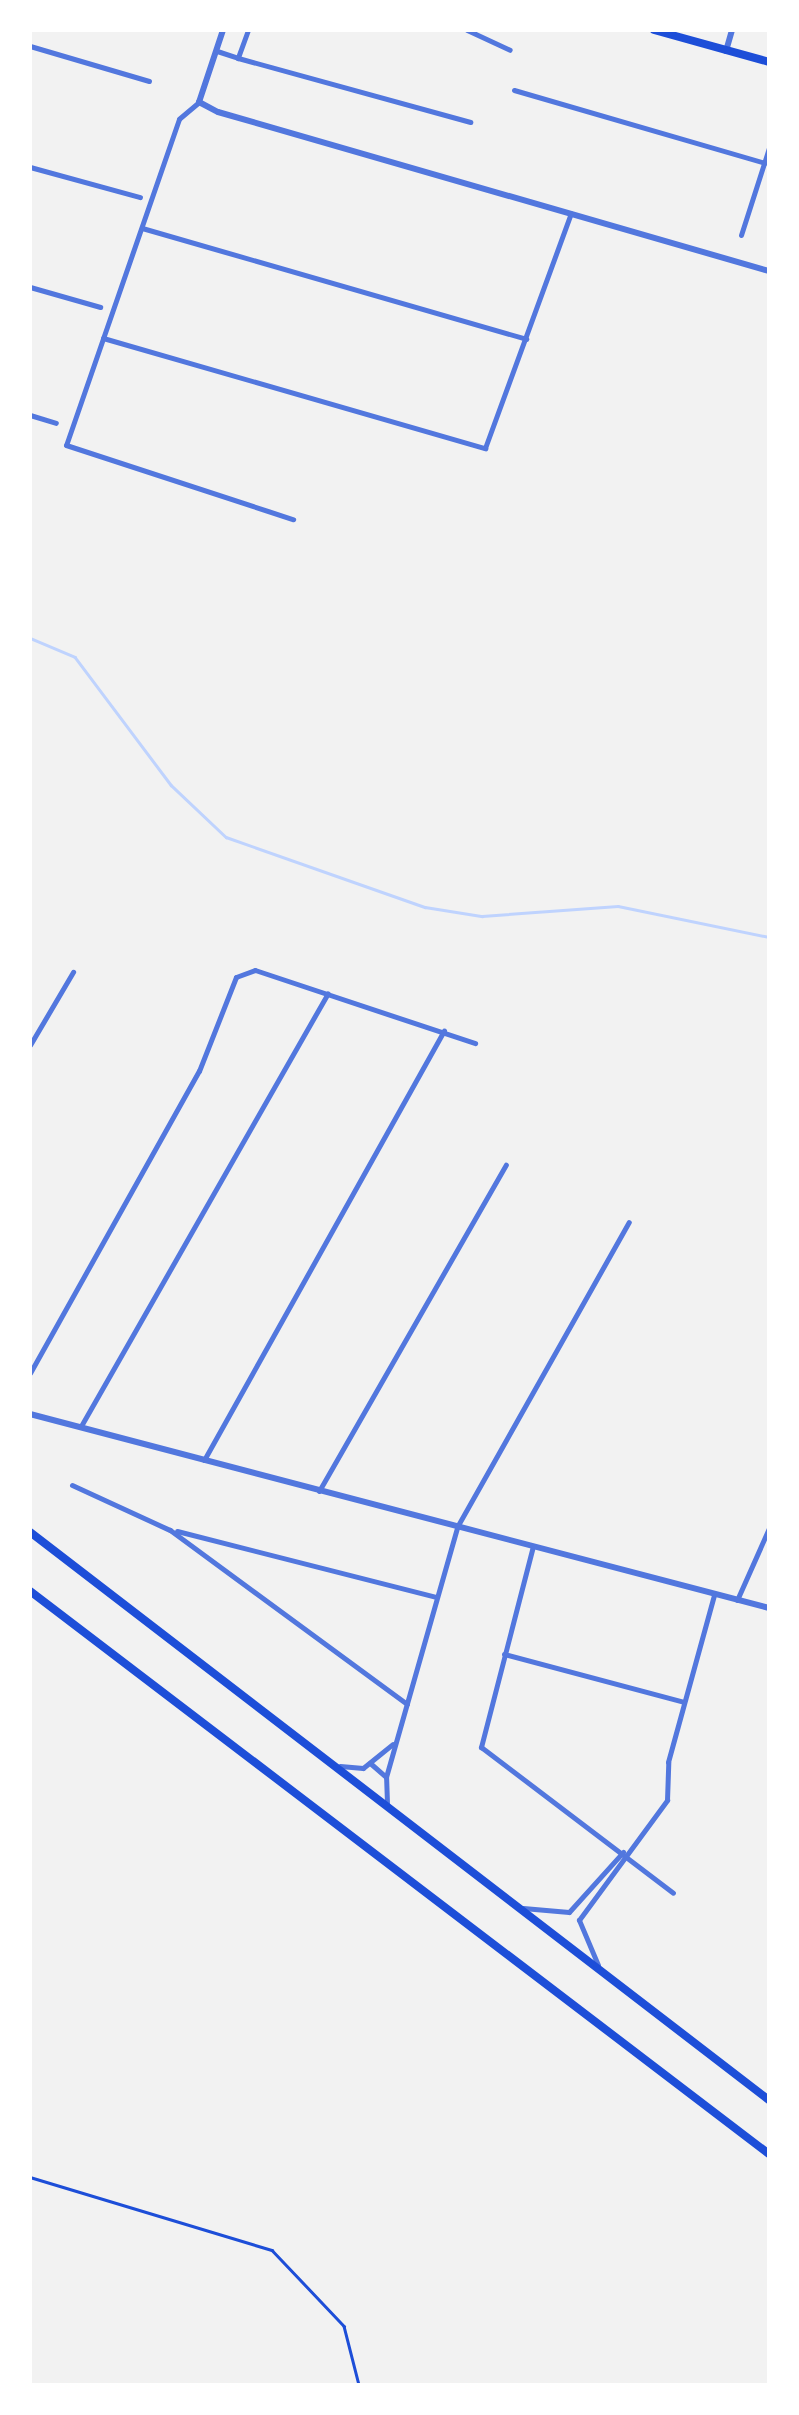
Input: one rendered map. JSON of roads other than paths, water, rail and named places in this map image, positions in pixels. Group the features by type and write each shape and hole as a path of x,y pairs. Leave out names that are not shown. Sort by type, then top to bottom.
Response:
{"main road":[{"path":"654,30 769,62"},
{"path":"30,1532 340,1766 769,2100"},
{"path":"30,1591 769,2154"}],"street":[{"path":"223,30 199,102 179,119 103,338 69,451 293,519"},
{"path":"238,58 248,30"},
{"path":"468,30 510,50"},
{"path":"726,51 732,30"},
{"path":"30,46 149,81"},
{"path":"215,50 470,122"},
{"path":"514,90 764,163"},
{"path":"199,102 769,271"},
{"path":"741,235 769,148"},
{"path":"30,167 140,197"},
{"path":"103,338 479,449 526,339 570,213"},
{"path":"142,228 526,339"},
{"path":"30,287 100,306"},
{"path":"30,416 56,423"},
{"path":"30,1373 196,1076 236,977 255,970 475,1044"},
{"path":"30,1045 73,972"},
{"path":"80,1426 328,993"},
{"path":"204,1460 444,1032"},
{"path":"319,1491 506,1164"},
{"path":"387,1804 386,1777 457,1527 629,1222"},
{"path":"30,1414 769,1608"},
{"path":"72,1485 170,1530 436,1598"},
{"path":"737,1600 769,1528"},
{"path":"170,1530 406,1704"},
{"path":"532,1546 481,1747 673,1893"},
{"path":"569,1912 630,1848 667,1800 685,1702 714,1594"},
{"path":"504,1654 685,1702"},
{"path":"340,1766 370,1764 395,1742"},
{"path":"370,1764 386,1777"},
{"path":"579,1920 624,1854"},
{"path":"519,1907 569,1912 579,1920 600,1968"}],"waterway":[{"path":"30,638 75,657 171,785 226,837 425,907 482,916 618,906 769,937"}]}
